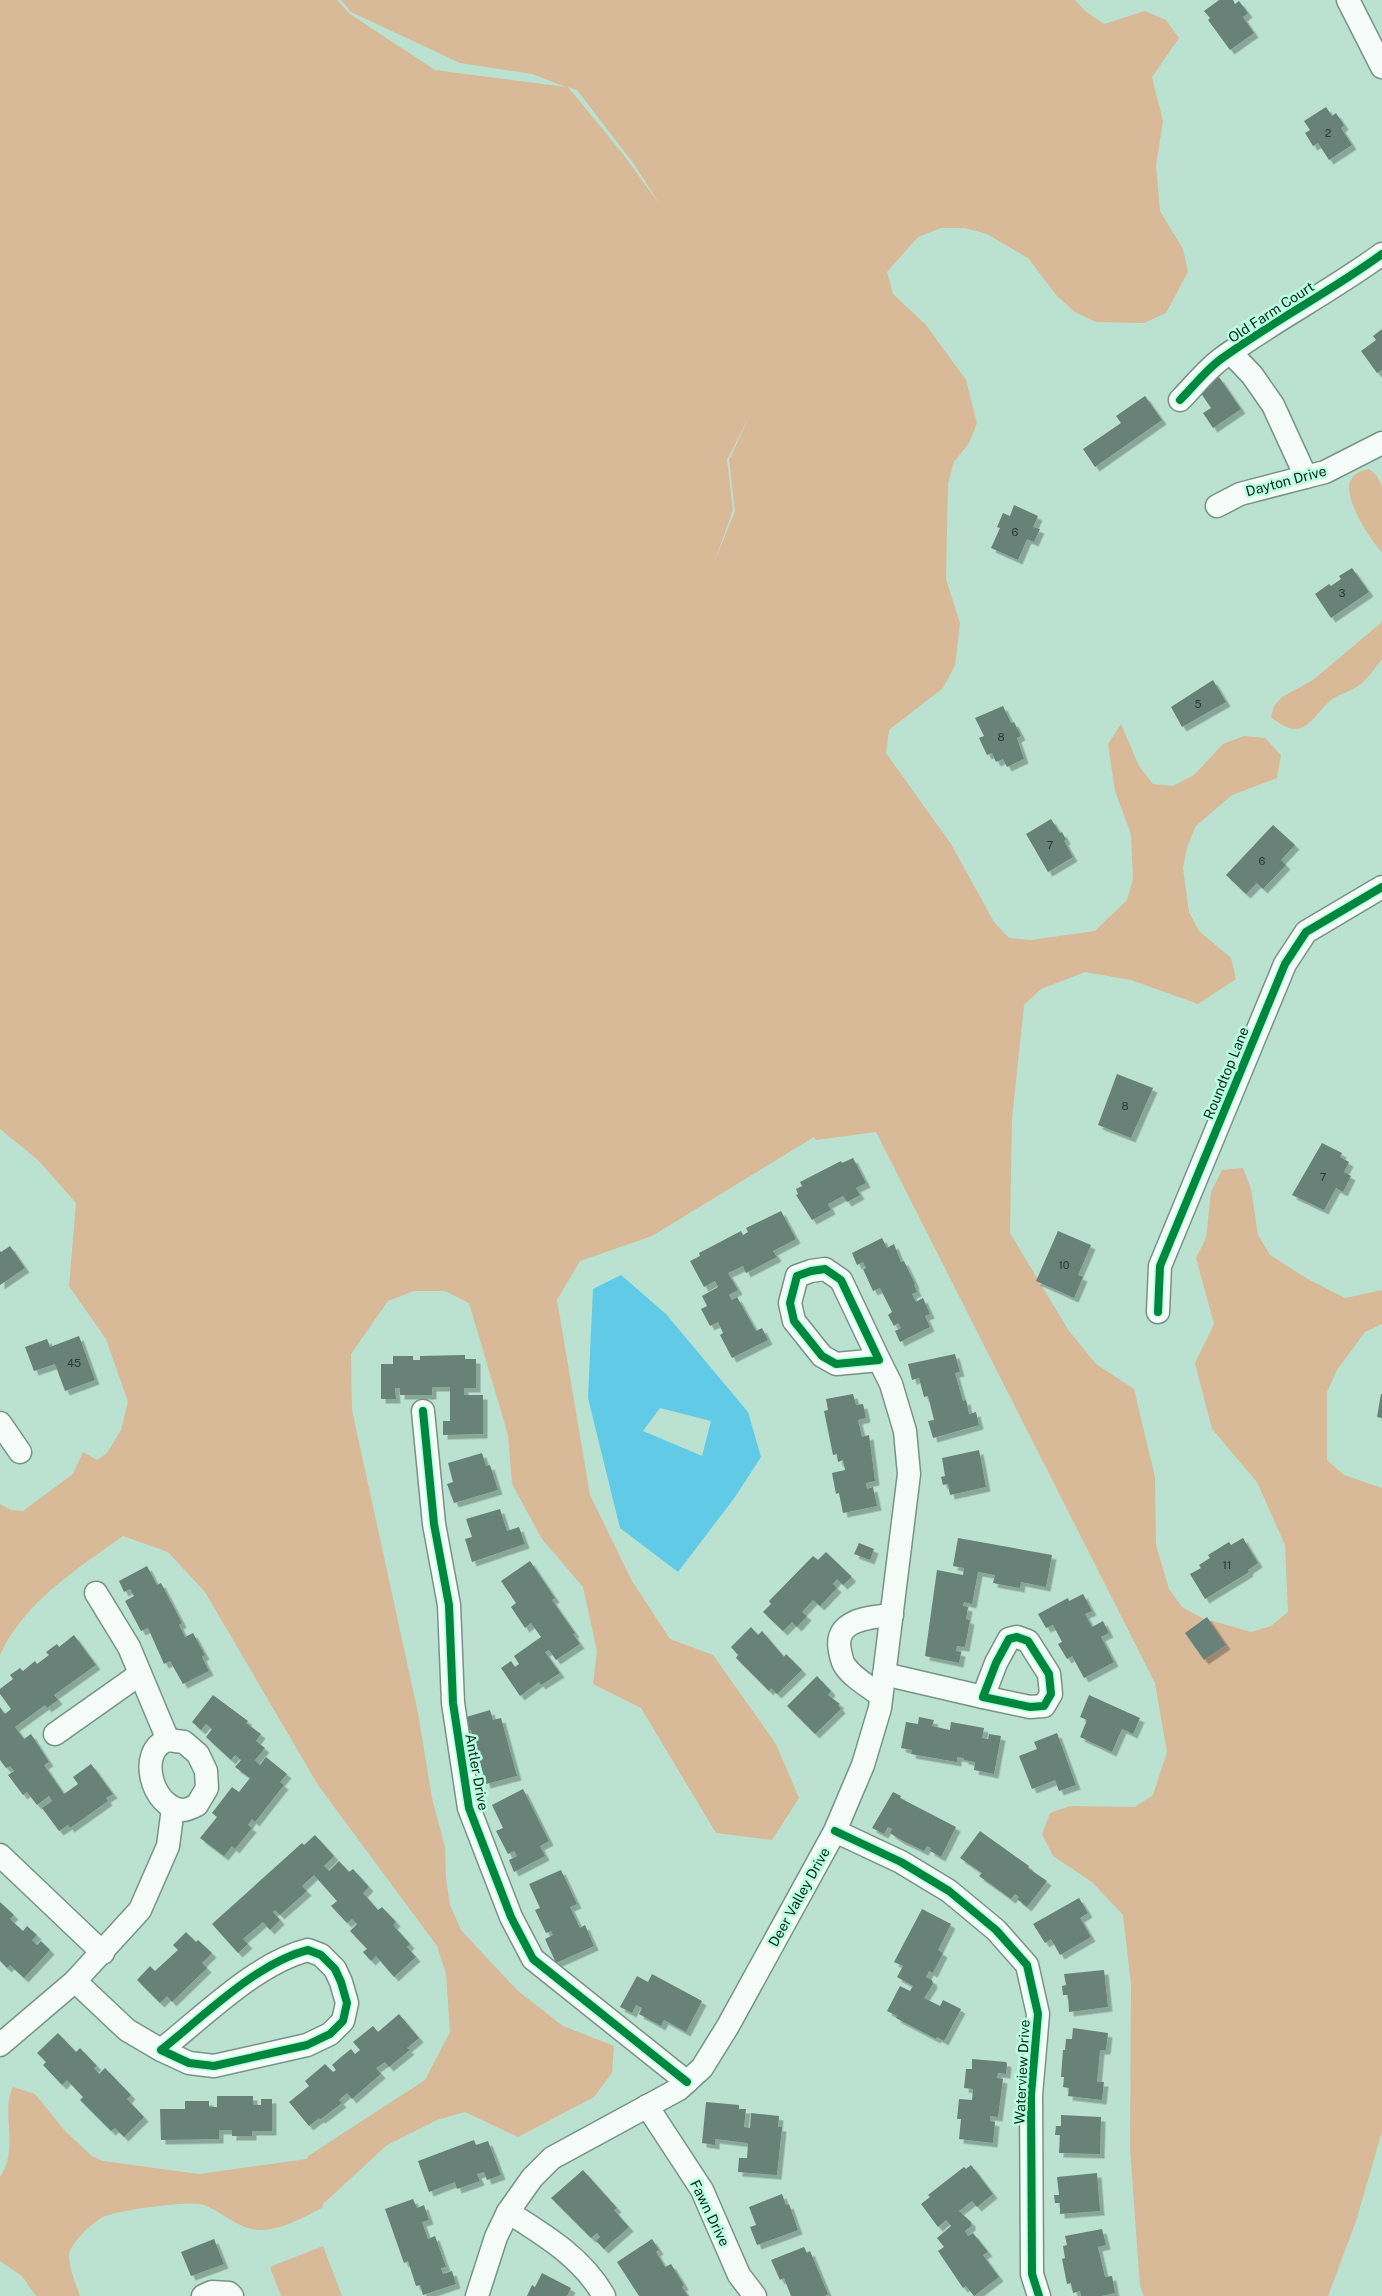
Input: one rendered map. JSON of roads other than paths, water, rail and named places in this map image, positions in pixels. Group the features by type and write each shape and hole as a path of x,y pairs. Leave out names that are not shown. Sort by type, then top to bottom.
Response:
{"street":[{"path":"1348,0 1382,67"},
{"name":"Old Farm Court","path":"1180,400 1219,360 1346,280 1382,254"},
{"path":"1231,353 1252,375 1273,405 1306,477"},
{"name":"Dayton Drive","path":"1217,506 1240,494 1325,472 1382,443"},
{"name":"Roundtop Lane","path":"1158,1312 1160,1266 1285,964 1306,932 1382,887"},
{"name":"Deer Valley Drive","path":"477,2296 496,2237 508,2212 532,2178 552,2158 679,2090 702,2068 728,2026 835,1832 864,1765 883,1685 892,1615 909,1474 905,1431 891,1384 880,1360 841,1280 824,1269 810,1271 797,1276 790,1303 794,1321 822,1356 836,1364 880,1360"},
{"name":"Antler Drive","path":"423,1411 434,1524 449,1605 453,1703 469,1808 511,1917 533,1959 687,2082"},
{"path":"0,1423 20,1452"},
{"path":"96,1593 129,1647 168,1740"},
{"path":"892,1615 869,1617 854,1622 842,1632 838,1643 844,1666 883,1685 983,1697"},
{"path":"55,1734 140,1674"},
{"path":"168,1740 184,1742 198,1754 206,1771 207,1788 197,1805 184,1810 173,1808 163,1800 154,1785 150,1773 154,1752 168,1740"},
{"path":"0,2044 75,1981 140,1910 168,1846 173,1808"},
{"name":"Waterview Drive","path":"835,1832 900,1862 949,1891 996,1930 1027,1965 1038,2014 1031,2115 1032,2274 1039,2296"},
{"path":"0,1855 102,1952"},
{"path":"75,1981 127,2030 161,2050 189,2063 214,2066 307,2045 330,2034 342,2021 346,2003 341,1982 335,1969 321,1955 308,1950 292,1954 244,1983 161,2050"},
{"name":"Fawn Drive","path":"647,2106 702,2190 739,2275 754,2296"},
{"path":"508,2212 558,2244 594,2279 604,2296"},
{"path":"203,2296 212,2292 229,2293 232,2296"}],"water":[{"path":"621,1275 666,1314 748,1412 761,1457 735,1497 678,1572 620,1528 588,1398 593,1289","holes":["660,1408 711,1421 702,1456 643,1431"]}]}
